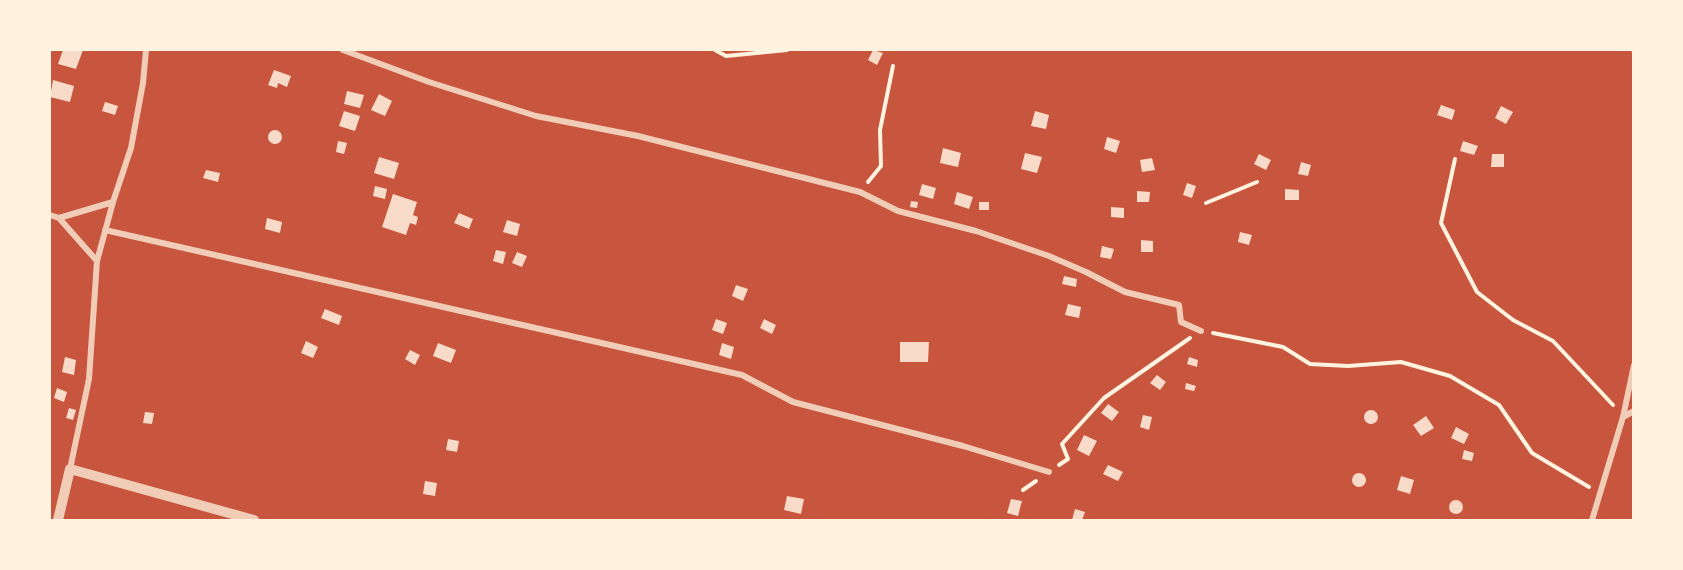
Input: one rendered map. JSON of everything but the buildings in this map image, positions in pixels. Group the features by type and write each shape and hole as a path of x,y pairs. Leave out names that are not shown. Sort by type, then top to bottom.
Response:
{"street":[{"path":"58,520 89,379 98,261 113,202 131,148 143,83 146,50"},
{"path":"343,50 429,82 536,116 638,136 860,192 898,211 976,231 1049,256 1125,292 1179,304 1181,322 1201,331"},
{"path":"59,218 113,202"},
{"path":"50,215 59,218 98,261"},
{"path":"105,230 742,375 793,402 963,446 1049,472"},
{"path":"1592,520 1623,417 1634,365"},
{"path":"1623,417 1634,411"},
{"path":"70,469 254,520"}],"path":[{"path":"715,50 726,56 787,50"},
{"path":"860,192 881,166 880,130 893,66"},
{"path":"1455,159 1441,223 1478,292 1512,320 1553,341 1623,417"},
{"path":"1206,203 1257,182"},
{"path":"1023,490 1068,459 1062,444 1104,398 1201,331 1283,347 1310,364 1348,366 1401,362 1450,376 1499,405 1532,453 1600,493"}]}
